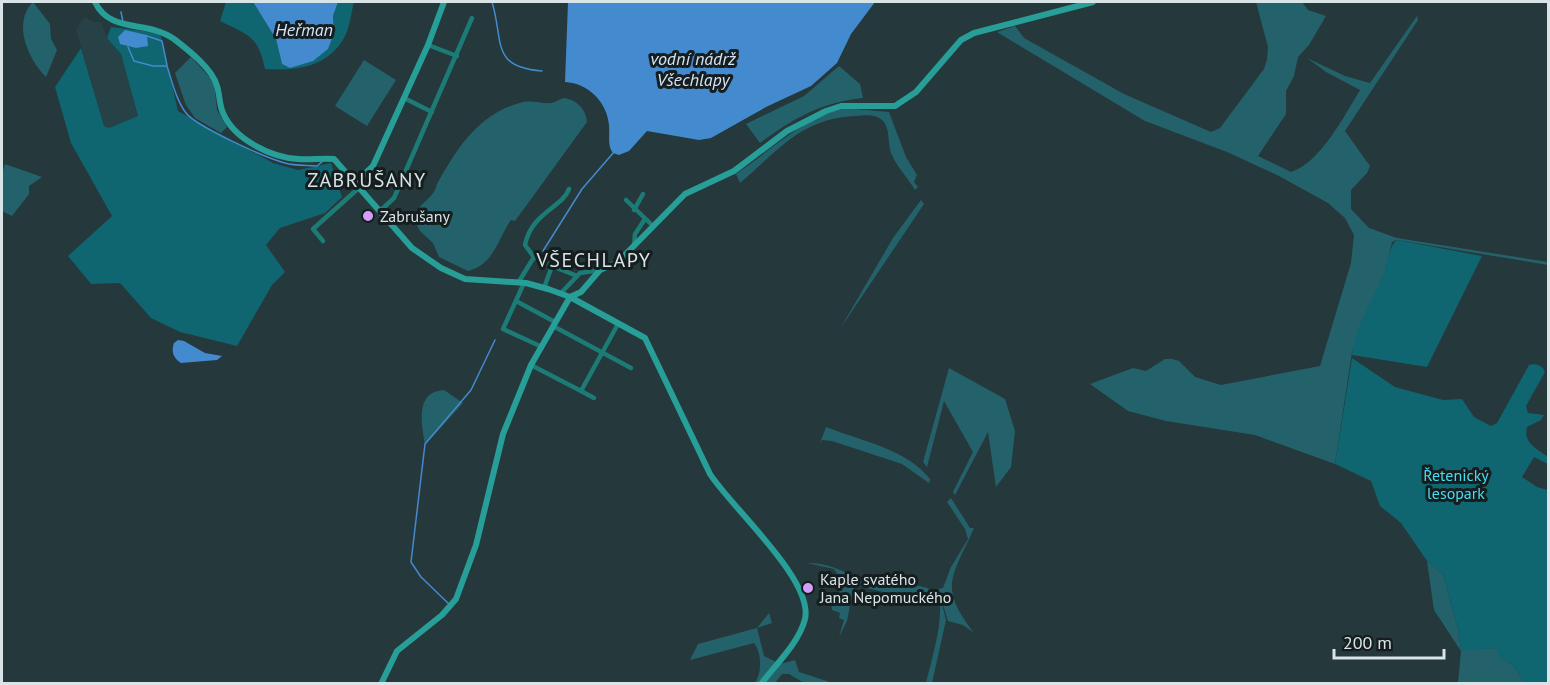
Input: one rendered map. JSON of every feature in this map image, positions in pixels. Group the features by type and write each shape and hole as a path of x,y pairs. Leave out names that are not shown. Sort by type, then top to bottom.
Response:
{"street":[{"path":"95,2 103,15 111,21 164,33 192,54 215,80 225,117 240,135 270,152 290,158 334,159 412,248 454,275 475,280 521,283 561,293 645,339 710,474 723,494 786,567 803,598 806,612 800,633 761,684"},
{"path":"323,241 313,229 373,166 428,45 444,2"},
{"path":"561,293 577,276 618,262 684,194 734,171 787,131 841,106 895,105 916,92 961,40 974,33 1093,2"},
{"path":"380,211 394,198 472,18"},
{"path":"428,45 457,56"},
{"path":"404,98 432,112"},
{"path":"569,189 566,197 545,211 526,237 525,245 534,257 577,276"},
{"path":"634,210 643,194"},
{"path":"626,200 652,226"},
{"path":"634,246 635,234 645,219"},
{"path":"534,257 503,329 542,347"},
{"path":"544,288 552,266"},
{"path":"381,684 398,651 442,615 456,599 476,545 503,434 531,365 570,297 581,292 600,270"},
{"path":"516,301 631,368"},
{"path":"580,391 618,324"},
{"path":"531,365 594,398"}],"shaded area":[{"path":"33,2 50,24 51,39 57,50 46,77 28,51 23,30 27,11"},
{"path":"1256,2 1302,2 1308,10 1326,16 1309,45 1298,57 1294,76 1286,91 1286,114 1258,156 1291,172 1302,167 1322,149 1360,90 1326,72 1307,58 1345,76 1370,83 1417,16 1418,20 1345,131 1370,166 1367,173 1351,190 1351,209 1369,228 1397,238 1548,262 1548,265 1397,240 1392,242 1385,271 1352,352 1335,464 1255,435 1166,421 1128,411 1090,384 1133,368 1146,371 1165,359 1179,361 1195,377 1221,385 1320,366 1351,263 1354,235 1345,218 1328,203 1279,176 1227,152 1145,121 997,32 1015,26 1024,38 1124,94 1211,132 1220,128 1264,69 1268,47"},
{"path":"85,17 93,22 101,22 107,38 121,54 138,116 109,128 104,126 76,29"},
{"path":"191,57 214,82 217,110 227,127 221,133 195,118 186,105 175,73"},
{"path":"364,60 396,80 367,126 335,106"},
{"path":"839,66 860,84 863,98 834,103 808,113 760,143 746,124 804,96"},
{"path":"564,98 580,106 587,122 515,221 511,220 490,257 477,268 468,271 439,257 433,243 420,231 413,218 418,208 433,194 453,157 471,133 494,114 508,107 523,102 551,103"},
{"path":"843,108 889,112 906,157 917,175 914,182 918,187 915,190 892,155 885,123 870,115 837,118 805,130 779,148 740,183 736,174 774,146 813,120"},
{"path":"5,164 42,177 29,186 29,194 12,216 2,211 2,173"},
{"path":"921,200 924,204 840,329 893,238"},
{"path":"949,368 1005,399 1015,431 1011,467 996,487 988,432 955,495 953,492 973,452 944,401 927,467 923,462"},
{"path":"444,390 463,403 425,445 422,419 424,403 434,392"},
{"path":"826,427 882,447 909,460 930,479 929,483 902,464 832,441 822,440 820,443"},
{"path":"951,498 970,528 974,528 955,571 952,592 956,604 974,633 963,625 948,621 938,589 943,588 951,567 968,539 965,529 947,502"},
{"path":"1427,561 1443,574 1458,629 1461,650 1496,648 1501,658 1513,665 1525,683 1458,683 1461,651 1434,610"},
{"path":"807,563 826,565 878,583 919,586 934,591 940,596 946,620 932,683 926,683 939,625 940,603 937,596 883,592 854,585 847,621 839,637 844,620 839,618 840,613 832,610 831,599 842,589 842,581 834,569"},
{"path":"769,613 772,623 757,628"},
{"path":"757,628 764,656 776,662 758,683 755,683 759,674 760,658 754,643 690,660 698,644"},
{"path":"795,660 799,672 833,683 804,683 789,674 782,674 775,683 763,684 780,664"}],"green space":[{"path":"226,2 253,2 276,39 282,64 290,68 317,58 334,33 333,16 338,2 354,2 346,34 329,56 309,66 288,69 265,69 255,43 245,33 220,21"},
{"path":"111,27 160,33 178,111 273,163 298,170 331,163 342,197 325,213 280,228 266,245 285,272 272,285 237,346 180,332 151,318 120,283 91,284 68,256 112,216 71,143 55,87 81,48 104,126 109,128 138,116 121,54 107,38"},
{"path":"1397,240 1482,256 1427,367 1352,355 1357,333 1381,281 1390,250"},
{"name":"Řetenický lesopark","path":"1352,358 1395,387 1443,400 1462,399 1474,417 1491,426 1497,423 1529,365 1534,364 1543,368 1545,372 1526,406 1528,413 1544,415 1541,420 1527,427 1526,433 1532,445 1548,457 1548,464 1534,457 1522,477 1537,487 1548,490 1548,683 1525,683 1513,665 1501,658 1495,648 1461,651 1458,629 1443,574 1427,561 1401,523 1380,506 1371,481 1335,464"}],"water":[{"name":"Heřman","path":"253,2 338,2 333,16 334,33 328,49 313,61 290,68 282,64 276,39"},
{"name":"vodní nádrž Všechlapy","path":"568,2 875,2 851,34 837,63 811,86 766,107 711,138 699,140 647,131 629,151 619,155 613,153 610,147 609,125 605,109 595,95 581,86 565,82"},
{"path":"125,30 147,35 148,46 136,48 120,44 118,37"},
{"path":"178,340 205,353 222,356 217,360 181,363 174,357 173,352 174,343"}],"waterway":[{"path":"492,2 499,40 506,58 525,68 542,71"},
{"path":"121,12 123,22"},
{"path":"147,36 162,41 167,65"},
{"path":"128,47 134,61 153,66 167,66 183,108 203,126 248,149 285,163 317,166 323,161"},
{"path":"543,251 582,189 614,152"},
{"path":"449,604 421,577 411,562 425,444 471,390 495,340"}],"place":[{"name":"Zabrušany","path":"368,216"},
{"name":"Kaple svatého Jana Nepomuckého","path":"808,588"}],"district":[{"name":"ZABRUŠANY","path":"367,180"},
{"name":"VŠECHLAPY","path":"594,260"}]}
